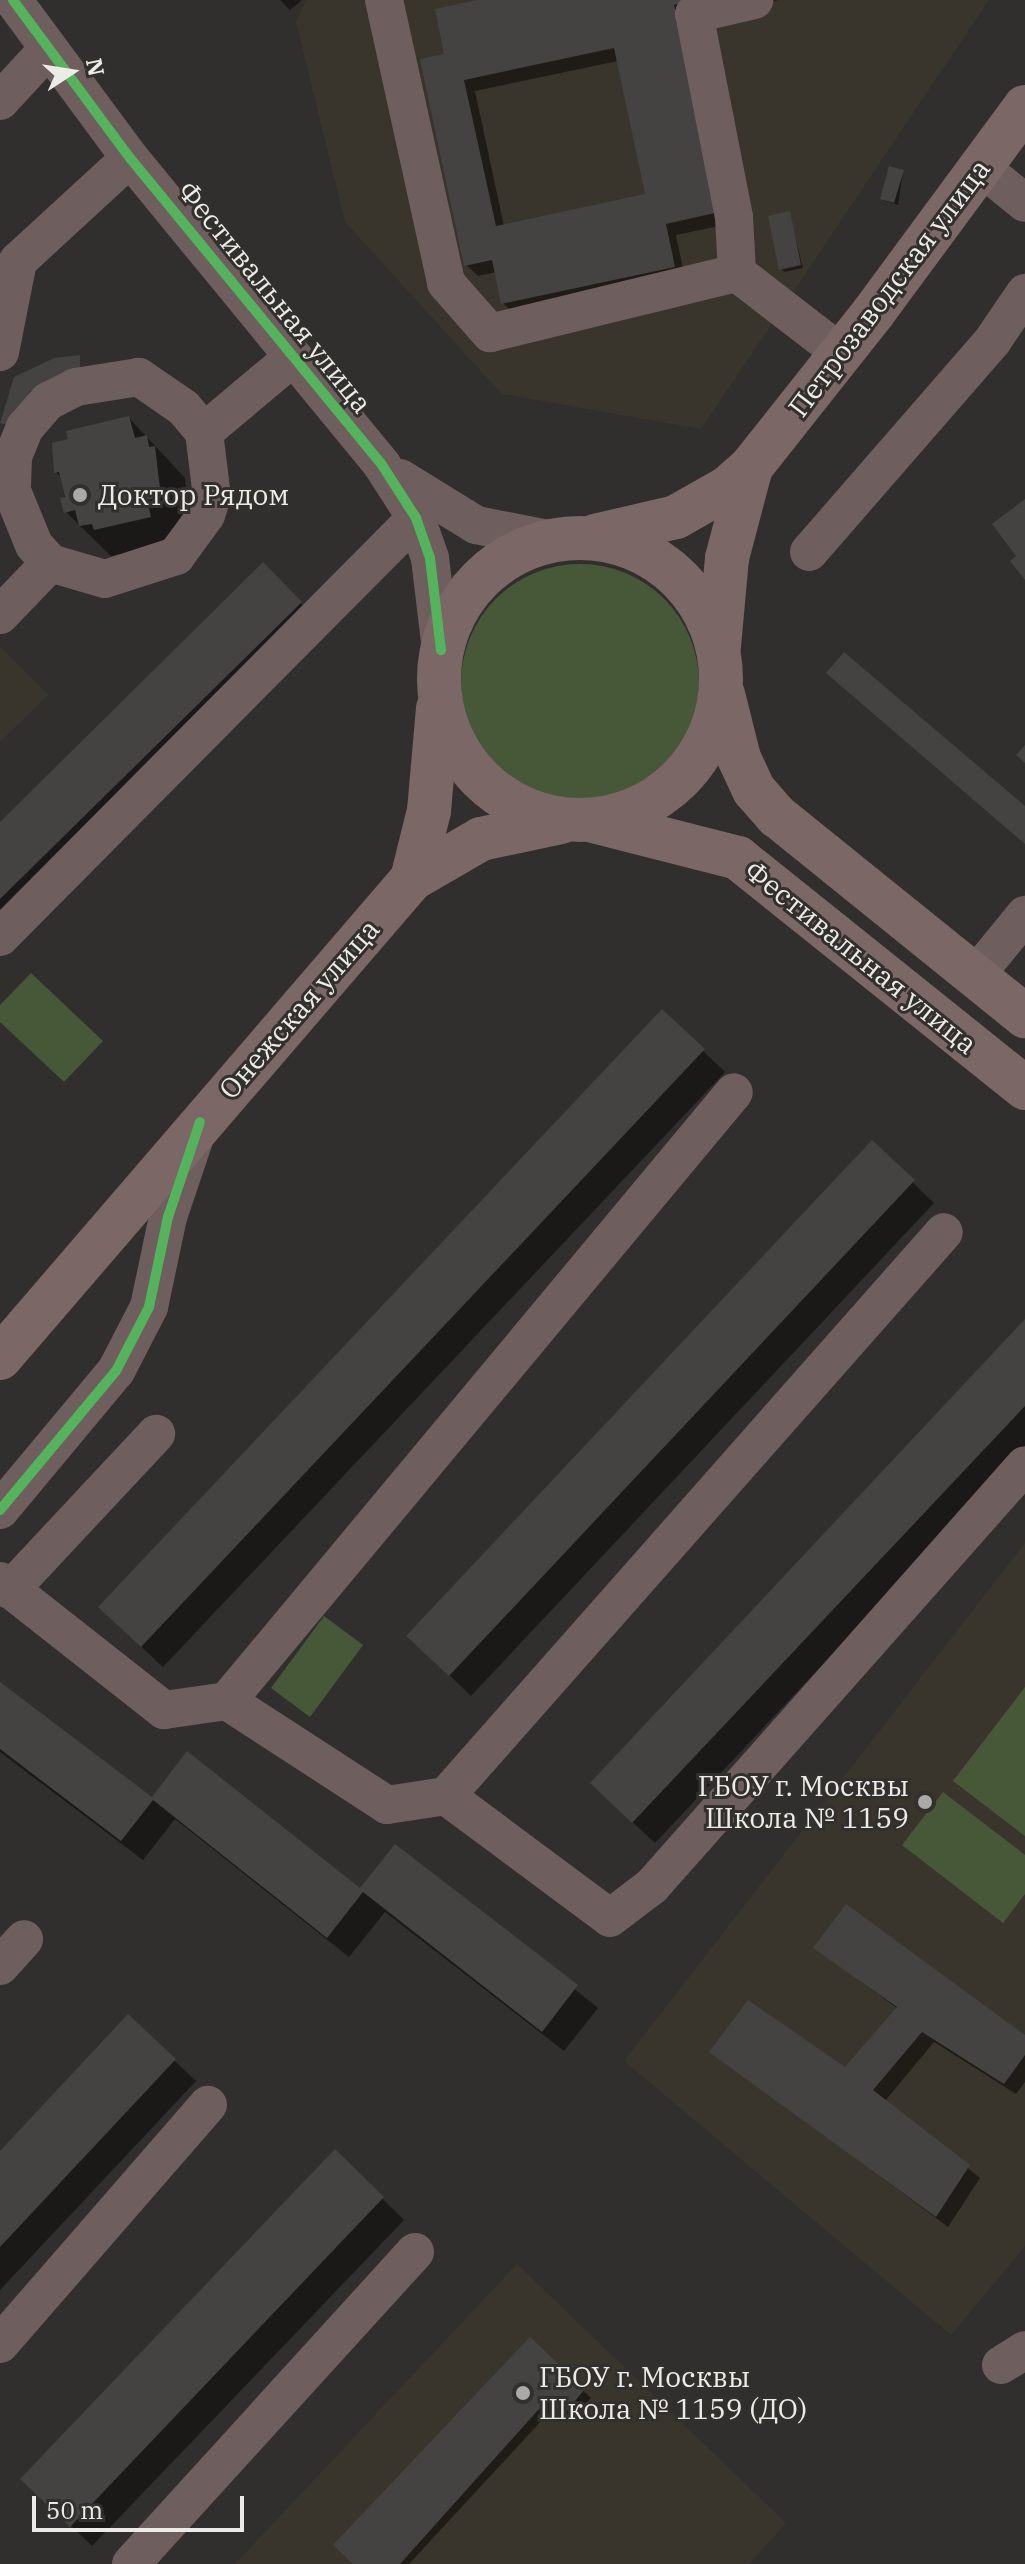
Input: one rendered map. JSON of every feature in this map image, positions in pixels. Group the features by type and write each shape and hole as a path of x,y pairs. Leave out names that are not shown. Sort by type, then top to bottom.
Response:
{"main road":[{"name":"Петрозаводская улица","path":"569,539 676,517 727,488 751,467 982,168 1025,107"},
{"name":"Петрозаводская улица","path":"720,668 727,558 751,467"},
{"path":"569,539 625,545 655,559 686,583 720,668 716,723 687,773 655,799 580,820 518,807 483,782 450,738 439,698 441,650 462,600 481,577 502,560 569,539"},
{"name":"Фестивальная улица","path":"720,668 739,758 762,798 816,849 1025,1016"},
{"name":"Онежская улица","path":"412,879 429,811 439,698"},
{"name":"Фестивальная улица","path":"580,820 738,858 1025,1088"},
{"name":"Онежская улица","path":"1,1355 412,879 481,839 580,820"}],"street":[{"name":"Фестивальная улица","path":"13,0 130,158 291,359 382,465 416,518 430,558 441,650"},
{"path":"384,0 446,283 490,333 737,273"},
{"path":"754,0 694,14 734,217 737,273 841,353"},
{"path":"0,101 48,49"},
{"path":"0,352 18,261 130,158"},
{"path":"982,168 1025,203"},
{"path":"809,552 957,383 1025,293"},
{"path":"204,432 291,359"},
{"path":"139,377 184,408 204,432 212,497 206,515 176,556 105,579 50,563 20,518 12,491 13,457 25,427 48,401 76,387 139,377"},
{"name":"Фестивальная улица","path":"382,465 476,525 569,539"},
{"path":"0,937 416,518"},
{"path":"0,615 50,563"},
{"path":"975,976 1025,915"},
{"path":"227,1701 734,1092"},
{"path":"0,1510 116,1371 149,1307 168,1217 200,1122"},
{"path":"156,1434 5,1586 164,1710 227,1701 387,1805 446,1796 944,1232"},
{"path":"446,1796 610,1918 652,1886 1025,1465"},
{"path":"0,2344 208,2105"},
{"path":"131,2564 415,2252"}],"shaded area":[{"path":"306,0 989,0 701,429 502,394 345,222 296,22"},
{"path":"0,647 48,695 0,742"},
{"name":"ГБОУ г. Москвы Школа № 1159","path":"1025,1543 1025,2246 951,2335 624,2061"},
{"name":"ГБОУ г. Москвы Школа № 1159 (ДО)","path":"517,2264 786,2523 749,2564 235,2564"}],"green space":[{"path":"580,564 625,573 646,584 664,599 679,617 690,638 699,683 690,728 679,749 664,767 646,782 625,793 580,802 535,793 514,782 496,767 481,749 470,728 461,683 470,638 481,617 496,599 514,584 535,573"},
{"path":"31,973 103,1041 64,1082 0,1022 0,1005"},
{"path":"324,1616 363,1645 310,1717 271,1688"},
{"path":"1025,1687 1025,1836 953,1781"},
{"path":"943,1792 1025,1855 1025,1894 1003,1923 902,1845"}],"building":[{"path":"477,0 690,0 674,5 719,212 666,224 675,267 501,304 492,260 464,266 420,59 444,54 435,9","holes":["614,48 645,194 496,226 464,80"]},
{"path":"889,166 904,170 894,203 880,199"},
{"path":"790,211 801,265 779,270 768,216"},
{"path":"80,355 80,376 61,377 30,391 18,428 0,423 14,377 54,358"},
{"path":"129,416 135,438 147,435 149,447 155,446 161,497 147,500 151,517 94,530 92,524 79,526 75,510 64,513 60,498 65,497 59,472 54,473 52,443 68,439 66,431"},
{"path":"1025,499 1025,580 1010,561 1016,556 992,524"},
{"path":"263,562 302,602 0,899 0,822"},
{"path":"844,652 1025,806 1025,844 826,673"},
{"path":"1025,745 1025,763 1016,755"},
{"path":"662,1009 705,1049 141,1647 98,1607"},
{"path":"872,1140 915,1180 449,1676 406,1636"},
{"path":"1025,1319 1025,1406 632,1823 590,1783"},
{"path":"0,1682 152,1797 187,1751 360,1888 395,1844 578,1985 542,2032 363,1892 327,1938 153,1800 121,1841 0,1749"},
{"path":"846,1904 1025,2035 1025,2055 1004,2084 922,2032 873,2090 970,2165 936,2217 709,2052 748,2000 845,2067 897,2007 813,1948"},
{"path":"128,2014 176,2059 0,2247 0,2151"},
{"path":"335,2149 384,2197 70,2527 20,2479"},
{"path":"530,2337 585,2389 564,2414 548,2399 400,2564 353,2564 333,2545"}],"cycle path":[{"path":"13,0 130,158 382,465 416,518 430,558 441,650"},
{"path":"0,1510 116,1371 149,1307 168,1217 200,1122"}],"place":[{"name":"Доктор Рядом","path":"80,495"},
{"name":"ГБОУ г. Москвы Школа № 1159","path":"925,1802"},
{"name":"ГБОУ г. Москвы Школа № 1159 (ДО)","path":"523,2393"}]}
